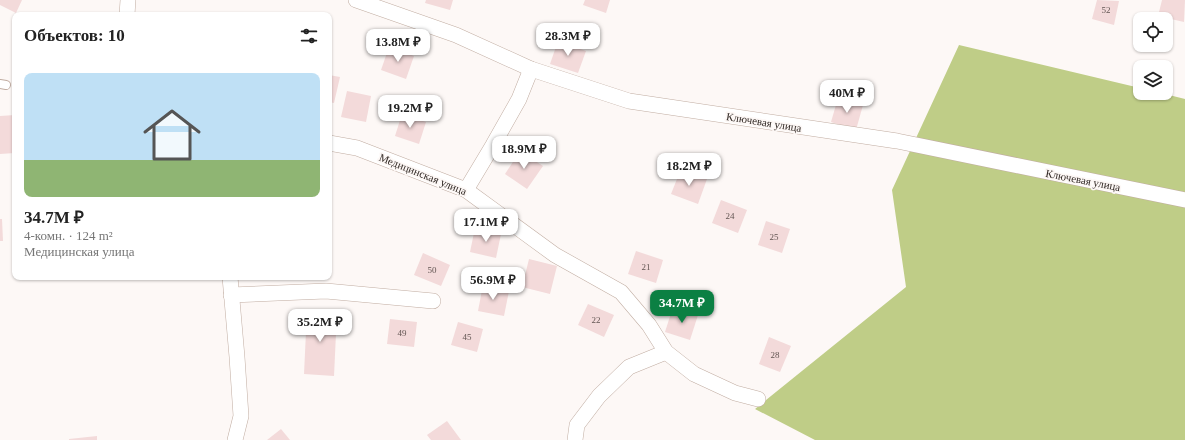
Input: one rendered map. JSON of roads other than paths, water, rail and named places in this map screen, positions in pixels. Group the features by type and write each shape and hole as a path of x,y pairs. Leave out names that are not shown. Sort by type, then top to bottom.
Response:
{"street":[{"path":"127,12 128,0"},
{"name":"Ключевая улица","path":"356,0 456,35 531,69 629,101 897,141 1185,200"},
{"path":"466,190 519,99 531,69"},
{"name":"Медицинская улица","path":"332,144 357,148 466,190 555,255 621,292 649,324 666,352 694,374 735,393 758,399"},
{"path":"230,280 241,416 235,440"},
{"path":"231,295 326,291 432,302"},
{"path":"574,440 577,425 599,396 629,367 666,352"}]}
